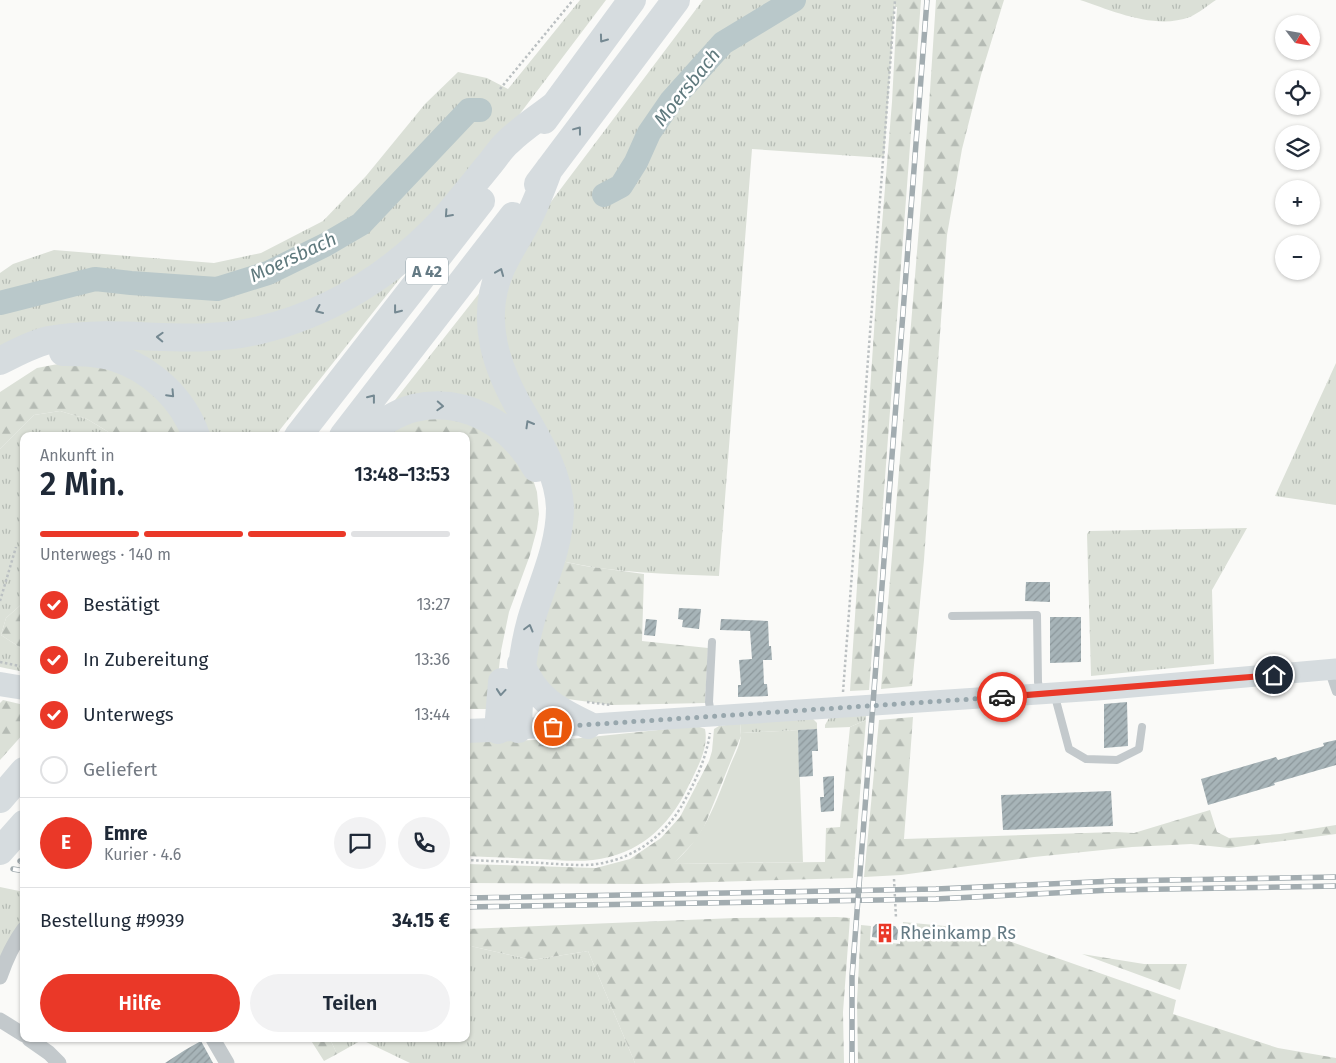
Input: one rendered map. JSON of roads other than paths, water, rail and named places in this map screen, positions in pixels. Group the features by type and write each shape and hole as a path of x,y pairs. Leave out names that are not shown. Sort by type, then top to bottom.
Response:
{"highway":[{"name":"A 42","path":"301,432 555,105 632,0"},
{"name":"A 42","path":"346,432 549,169 676,0"},
{"path":"0,361 23,349 47,340 108,335 183,338 240,334 290,322 320,310 379,276 412,250 450,211 507,142 555,105"},
{"path":"508,729 531,618 555,548 559,527 560,505 557,486 550,466 507,384 496,357 490,328 490,312 499,272 509,251 526,224 549,169"},
{"path":"0,378 11,370 38,357 62,352 84,352 112,357 137,367 154,378 186,412 194,432"},
{"path":"370,432 383,422 414,408 433,406 472,411 499,425 515,438 537,469 544,488 546,524 542,546 518,604 509,632 504,663 508,729"},
{"path":"522,664 528,681 551,705 588,725"},
{"path":"0,798 20,776"},
{"path":"0,851 20,828"}],"main road":[{"path":"470,730 588,725 1048,693 1332,670"},
{"path":"0,684 20,687"}],"street":[{"path":"0,977 15,941 20,934"},
{"path":"0,1020 20,1032"},
{"path":"33,1042 59,1063"},
{"path":"215,1042 227,1063"}],"lane":[{"path":"952,616 1037,614 1038,682 1048,693 1069,749 1086,759 1117,760 1139,749 1142,727"},
{"path":"711,716 709,702 712,642"},
{"path":"1332,670 1336,692"}],"waterway":[{"name":"Moersbach","path":"604,195 621,186 636,162 649,133 671,101 723,43 794,0"},
{"name":"Moersbach","path":"0,303 95,279 217,289 268,273 325,245 361,224 469,110 480,110"}],"railway":[{"path":"852,1063 852,977 927,0"},
{"path":"13,869 20,870"},
{"path":"470,898 936,889 1114,881 1336,877"},
{"path":"470,907 936,899 1111,890 1336,886"}],"place":[{"name":"Rheinkamp Rs","path":"885,933"}]}
